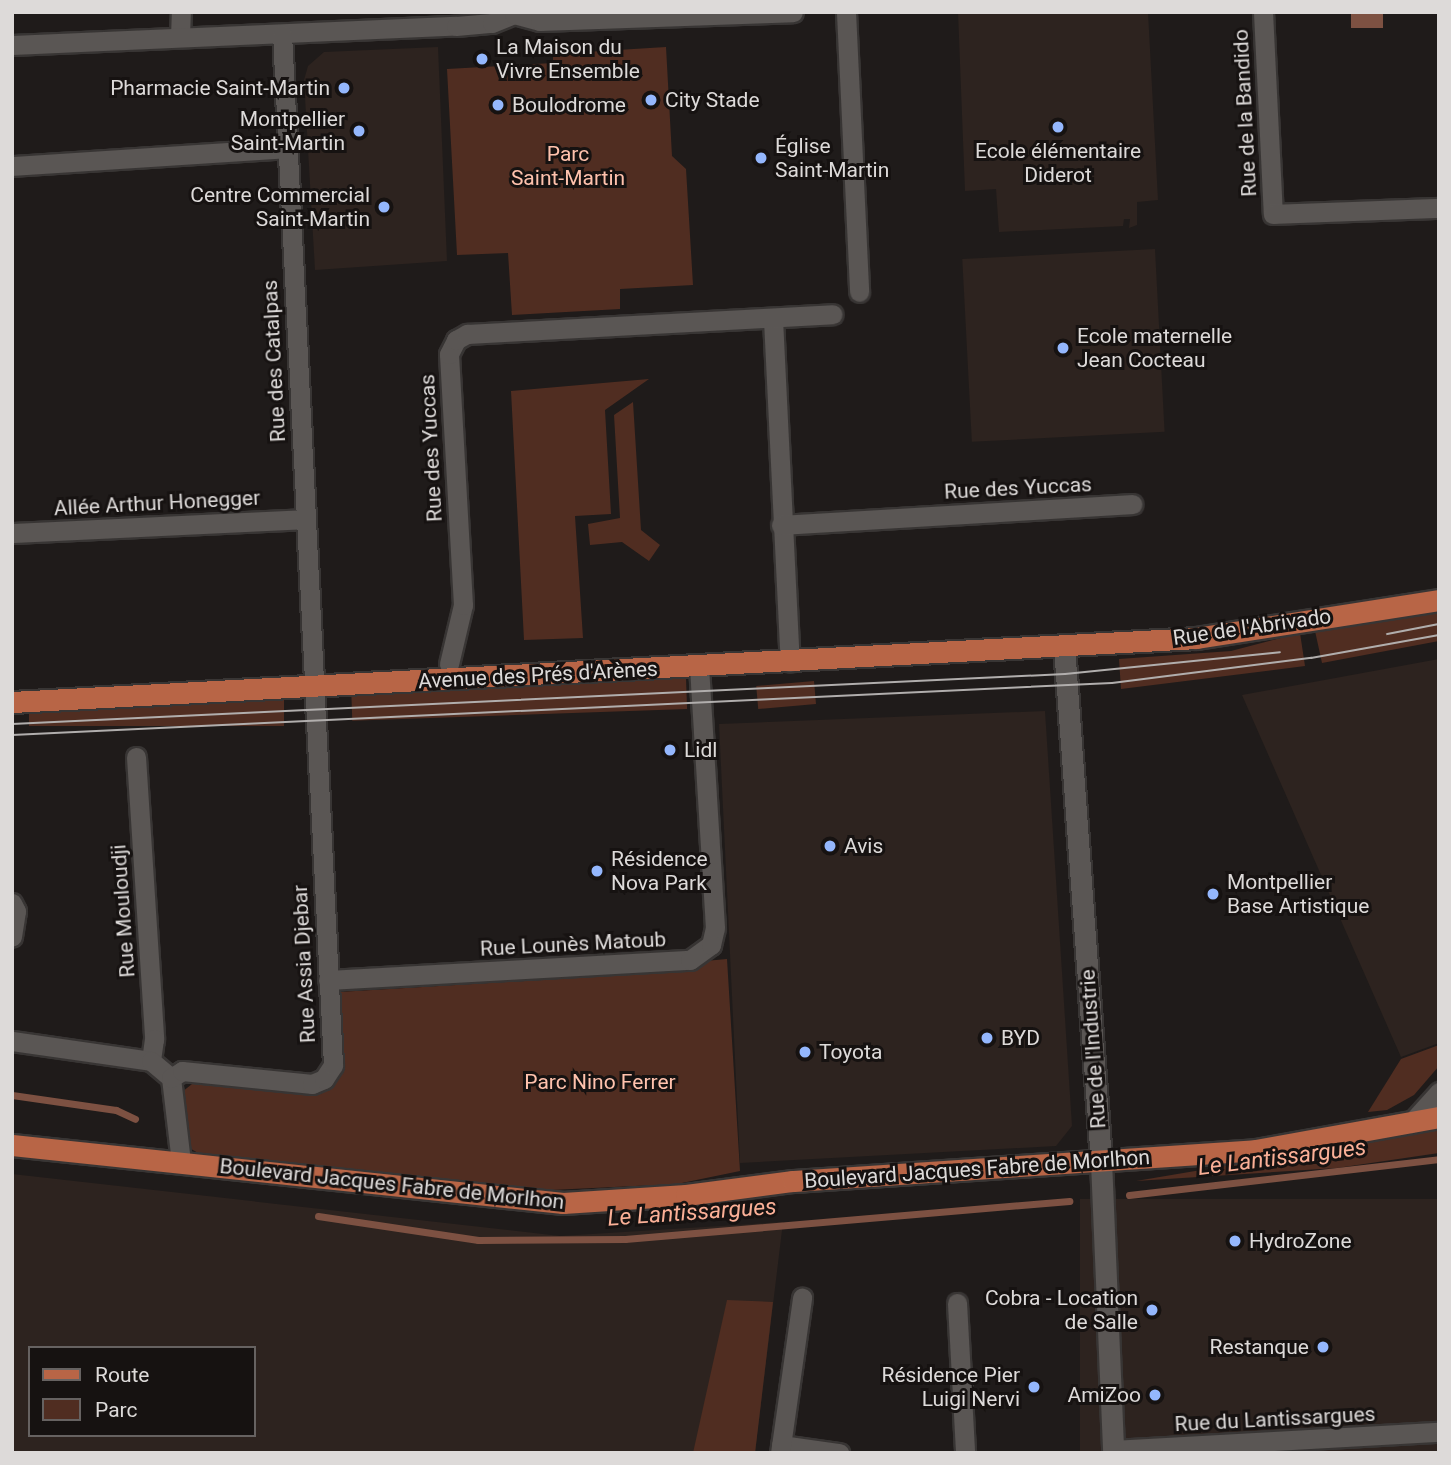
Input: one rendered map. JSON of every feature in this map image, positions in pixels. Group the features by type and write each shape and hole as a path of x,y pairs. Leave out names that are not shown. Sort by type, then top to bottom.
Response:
{"main road":[{"name":"Rue de l'Abrivado","path":"1064,646 1235,633 1439,600"},
{"name":"Avenue des Prés d'Arènes","path":"12,702 1064,646"},
{"name":"Boulevard Jacques Fabre de Morlhon","path":"12,1145 563,1203 686,1195 793,1181 1256,1150 1439,1117"}],"street":[{"path":"180,37 181,12"},
{"path":"12,45 492,23 515,13 540,22 793,12"},
{"path":"846,12 859,292"},
{"name":"Rue de la Bandido","path":"1263,12 1273,214 1439,208"},
{"name":"Rue des Catalpas","path":"282,34 314,686"},
{"path":"12,166 287,148"},
{"name":"Rue des Yuccas","path":"449,664 463,605 449,354 456,340 467,334 832,314"},
{"path":"773,319 781,525 790,662"},
{"name":"Rue des Yuccas","path":"781,525 1132,504"},
{"name":"Allée Arthur Honegger","path":"12,533 304,519"},
{"name":"Rue de l'Industrie","path":"1064,646 1101,1161 1113,1451"},
{"name":"Rue Lounès Matoub","path":"328,980 690,960 711,946 715,928 699,667"},
{"name":"Rue Assia Djebar","path":"171,1078 182,1071 312,1084 324,1079 333,1065 314,686"},
{"name":"Rue Mouloudji","path":"136,757 154,1039 151,1061"},
{"path":"12,903 16,911 12,937"},
{"path":"12,1041 151,1061 171,1078 181,1163"},
{"path":"1411,1123 1439,1092"},
{"path":"802,1298 781,1449 839,1453"},
{"path":"957,1303 965,1453"},
{"name":"Rue du Lantissargues","path":"1113,1451 1415,1443 1439,1432"}],"shaded area":[{"name":"Ecole élémentaire Diderot","path":"958,12 1148,12 1158,200 1137,202 1137,225 1129,228 1130,219 1124,219 1123,226 999,232 996,189 965,191"},
{"path":"1351,12 1383,12 1383,28 1351,28"},
{"path":"438,47 447,261 315,270 304,80 308,66 324,52"},
{"name":"Ecole maternelle Jean Cocteau","path":"1155,249 1165,432 972,442 962,259"},
{"path":"1439,659 1439,1043 1401,1057 1242,695"},
{"path":"1045,711 1072,1126 1056,1146 740,1163 719,724"},
{"path":"12,1174 560,1236 783,1222 755,1453 12,1453"},
{"path":"1080,1199 1439,1199 1439,1453 1080,1453"}],"green space":[{"name":"Parc Saint-Martin","path":"666,47 672,156 686,169 693,285 620,289 620,309 512,315 508,253 457,255 447,69 553,63 553,54"},
{"path":"649,379 605,410 611,514 575,516 583,638 524,640 511,391"},
{"path":"633,402 641,530 660,545 649,561 622,542 590,545 588,524 620,518 614,415"},
{"path":"1439,611 1439,641 1322,663 1315,631"},
{"path":"1300,633 1305,666 1121,689 1119,659 1231,651"},
{"path":"686,678 687,709 352,721 351,690"},
{"path":"814,681 816,704 758,709 756,686"},
{"path":"29,698 284,698 284,726 29,726"},
{"name":"Parc Nino Ferrer","path":"727,959 740,1171 677,1184 530,1191 205,1157 186,1146 182,1092 197,1080 312,1095 332,1088 341,1073 339,992 693,971 694,962"},
{"path":"1439,1045 1439,1066 1414,1095 1387,1110 1368,1112 1401,1059"},
{"path":"1439,1130 1439,1153 1337,1168 1136,1181"},
{"path":"727,1300 773,1302 755,1453 693,1453"}],"waterway":[{"name":"Le Lantissargues","path":"12,1095 116,1110 135,1119"},
{"name":"Le Lantissargues","path":"1129,1195 1439,1159"},
{"name":"Le Lantissargues","path":"318,1216 478,1240 625,1239 1069,1201"}],"tram line":[{"path":"1387,634 1439,624"},
{"path":"12,735 1112,683 1311,658 1439,635"},
{"path":"12,724 1065,674 1280,652"}],"place":[{"name":"La Maison du Vivre Ensemble","path":"482,59"},
{"name":"Pharmacie Saint-Martin","path":"344,88"},
{"name":"City Stade","path":"651,100"},
{"name":"Boulodrome","path":"498,105"},
{"name":"Ecole élémentaire Diderot","path":"1058,127"},
{"name":"Montpellier Saint-Martin","path":"359,131"},
{"name":"Église Saint-Martin","path":"761,158"},
{"name":"Centre Commercial Saint-Martin","path":"384,207"},
{"name":"Ecole maternelle Jean Cocteau","path":"1063,348"},
{"name":"Lidl","path":"670,750"},
{"name":"Avis","path":"830,846"},
{"name":"Résidence Nova Park","path":"597,871"},
{"name":"Montpellier Base Artistique","path":"1213,894"},
{"name":"BYD","path":"987,1038"},
{"name":"Toyota","path":"805,1052"},
{"name":"HydroZone","path":"1235,1241"},
{"name":"Cobra - Location de Salle","path":"1152,1310"},
{"name":"Restanque","path":"1323,1347"},
{"name":"Résidence Pier Luigi Nervi","path":"1034,1387"},
{"name":"AmiZoo","path":"1155,1395"}]}
